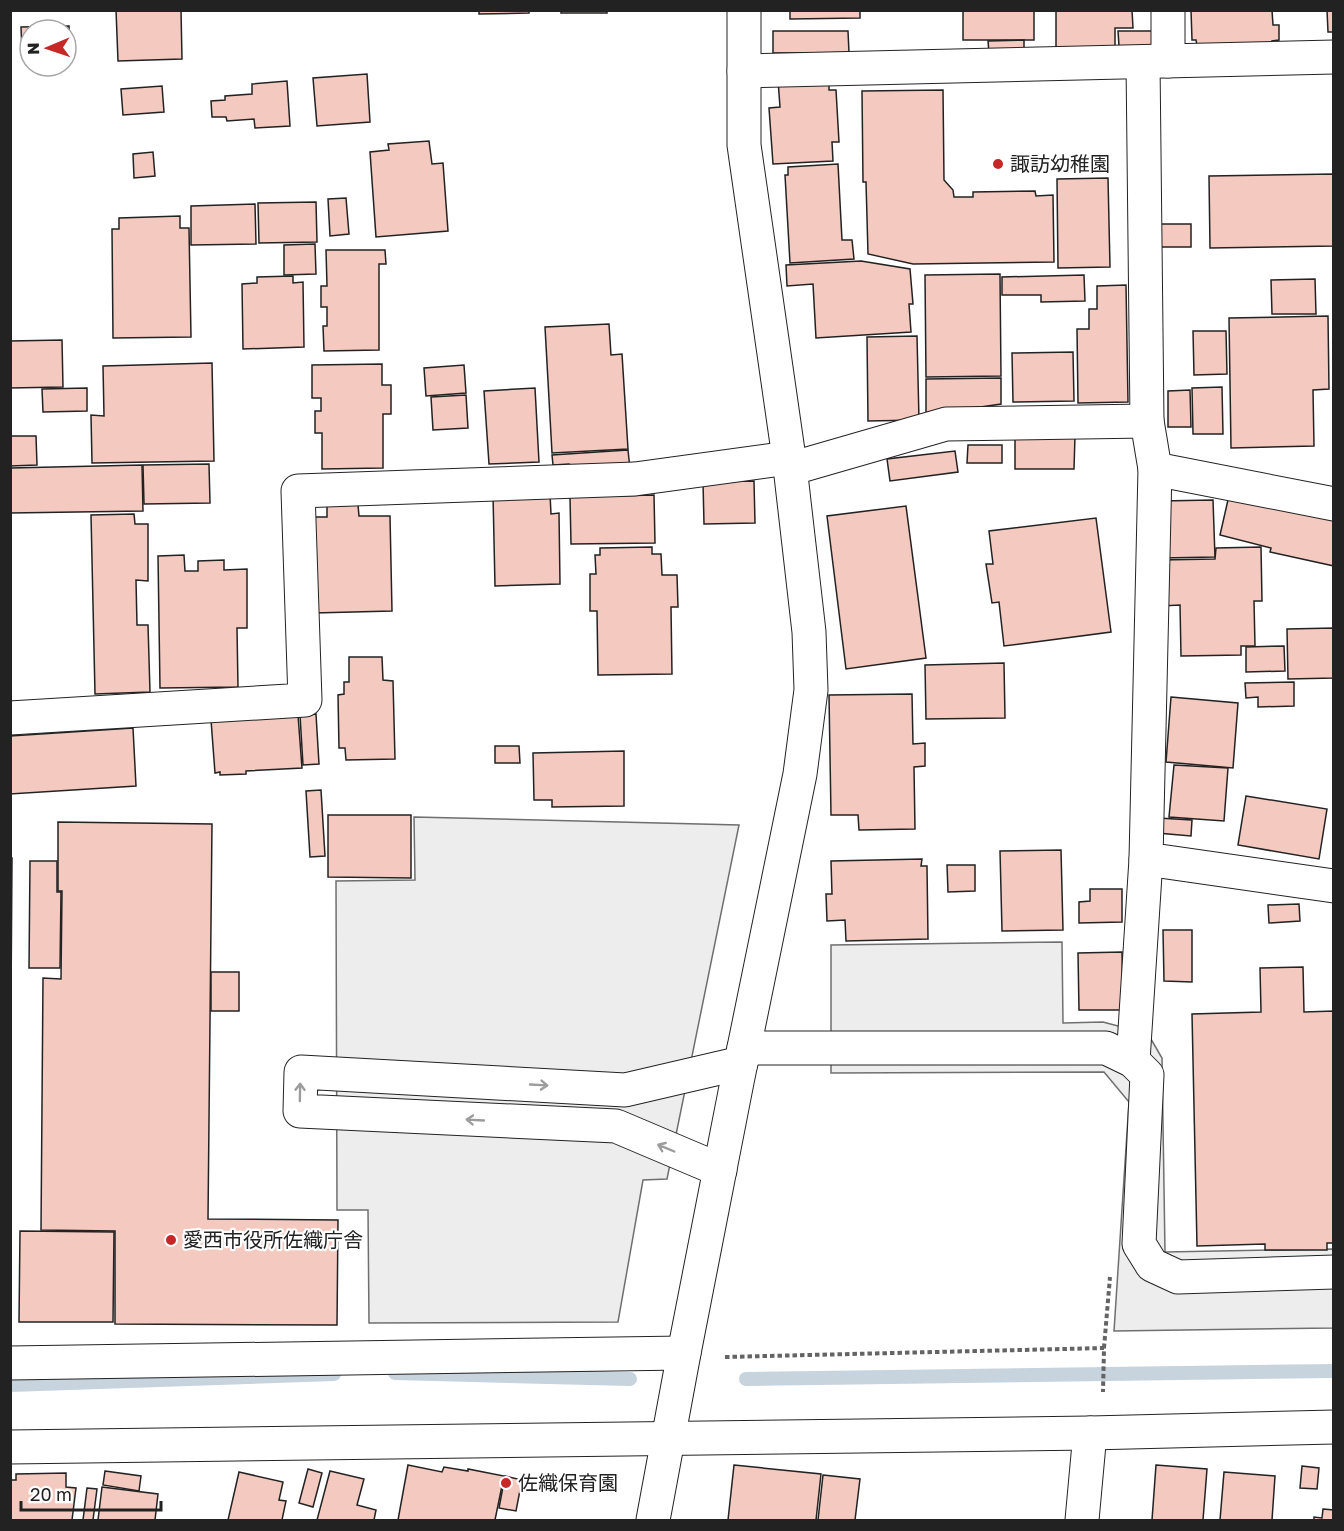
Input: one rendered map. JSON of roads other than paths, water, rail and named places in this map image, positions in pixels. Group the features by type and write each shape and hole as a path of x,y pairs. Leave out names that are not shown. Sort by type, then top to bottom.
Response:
{"street":[{"path":"653,1521 742,1055 800,774 811,690 809,632 789,464 744,145 744,10"},
{"path":"1133,1061 1146,860 1155,468 1147,421 1155,61 1168,10"},
{"path":"744,71 1334,57"},
{"path":"10,718 305,700 298,491 635,479 789,464 946,424 1147,421"},
{"path":"1155,468 1334,504"},
{"path":"1146,860 1334,886"},
{"path":"720,1170 616,1126 300,1111 301,1072 625,1090 742,1055 1106,1048 1133,1061 1148,1076 1139,1244 1152,1265 1178,1277 1334,1272"},
{"path":"10,1363 683,1355"},
{"path":"10,1447 1090,1432 1334,1426"},
{"path":"1082,1521 1090,1432"}],"waterway":[{"path":"746,1379 1334,1371"},
{"path":"395,1373 630,1379"},
{"path":"10,1385 334,1374"}],"place":[{"name":"諏訪幼稚園","path":"998,164"},
{"name":"愛西市役所佐織庁舎","path":"171,1240"},
{"name":"佐織保育園","path":"506,1483"}]}
